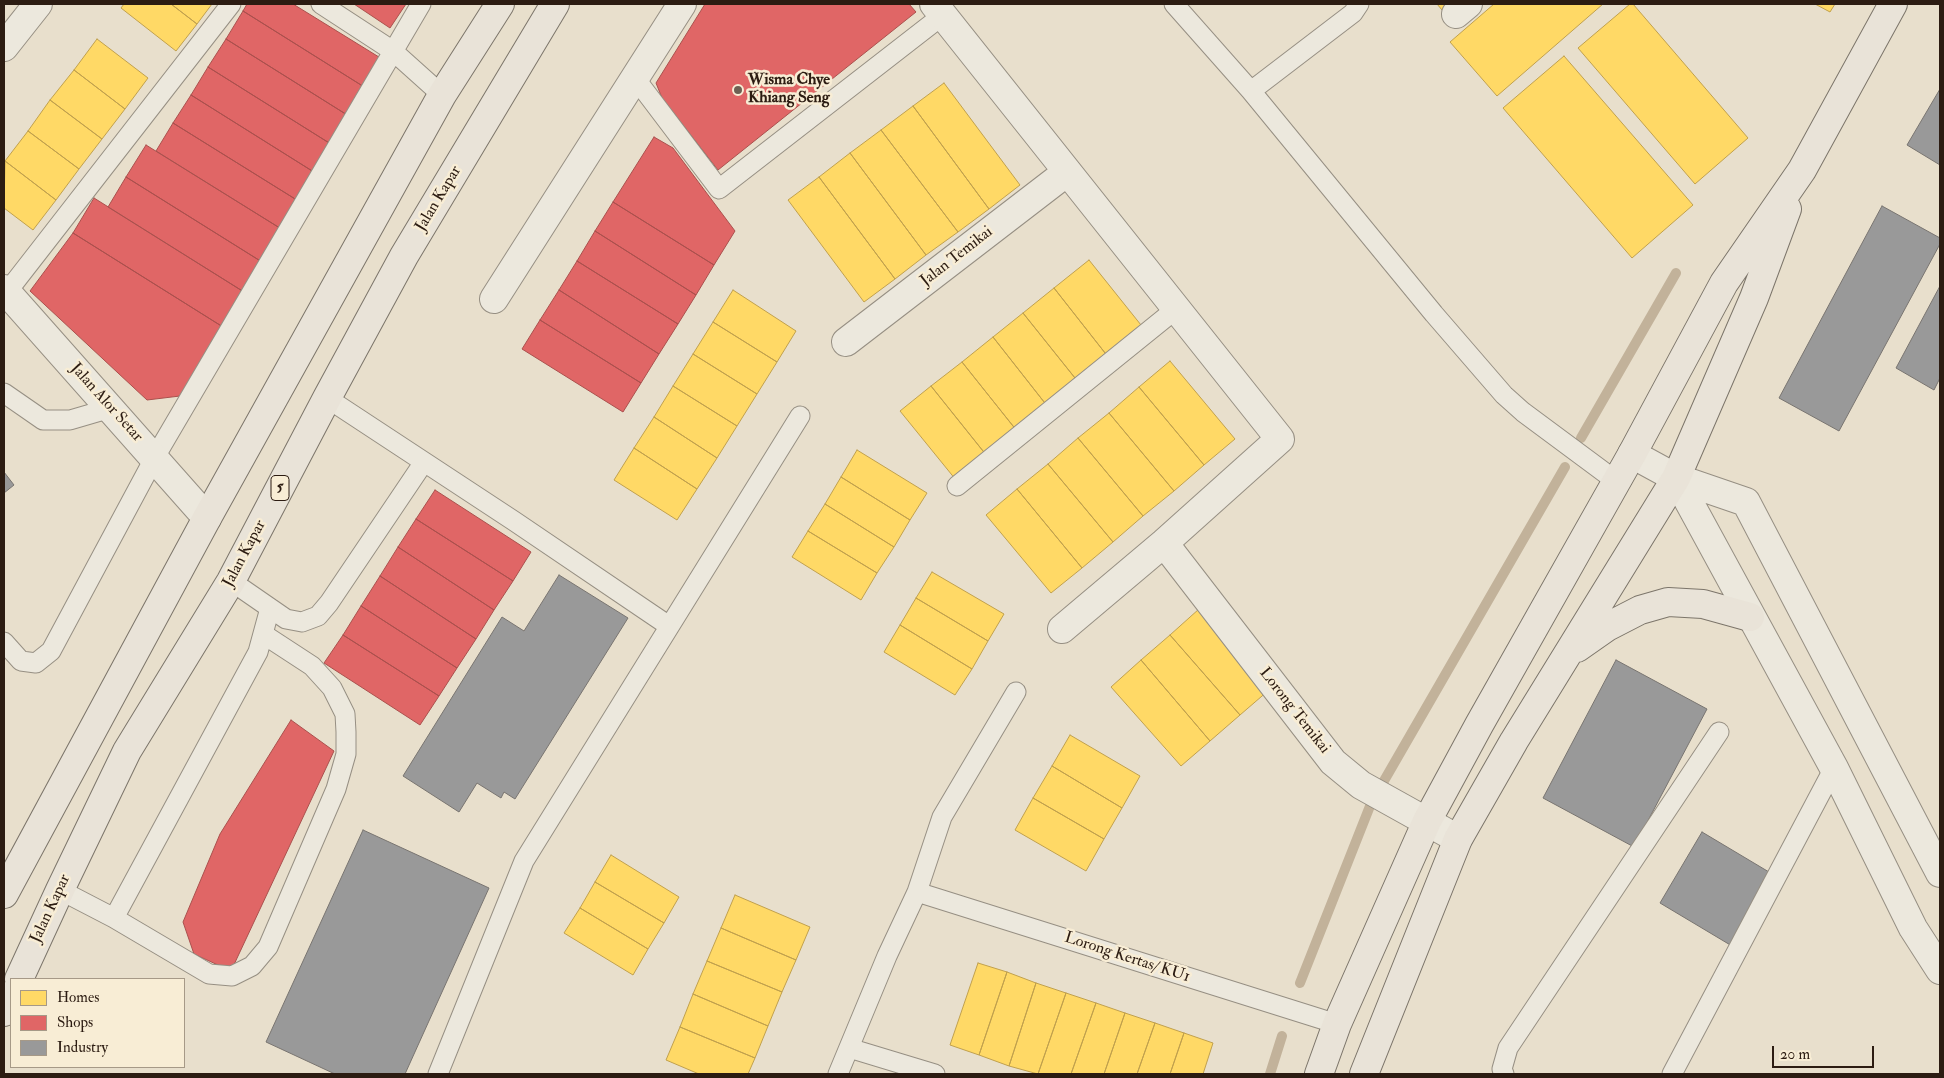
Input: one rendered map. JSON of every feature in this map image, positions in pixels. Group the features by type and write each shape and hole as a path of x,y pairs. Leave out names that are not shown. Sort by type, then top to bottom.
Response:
{"main road":[{"path":"4,894 207,518 442,95 500,4"},
{"name":"Jalan Kapar","path":"18,978 127,751 231,581 404,256 555,4"},
{"path":"1319,1074 1337,1024 1427,821 1632,454 1724,282 1802,170 1893,4"},
{"path":"1364,1074 1458,839 1514,741 1676,478 1754,298 1802,170"},
{"path":"1567,656 1607,627 1640,610 1668,602 1703,604 1750,616"},
{"path":"4,1012 10,997"}],"street":[{"path":"4,47 38,4"},
{"path":"494,299 682,4"},
{"path":"938,10 1280,439 1164,543 1062,628"},
{"name":"Jalan Temikai","path":"846,342 1067,172"},
{"name":"Jalan Alor Setar","path":"5,291 207,518"},
{"path":"1632,454 1676,478 1746,502 1940,873"},
{"path":"1676,478 1834,768 1913,928 1940,970"},
{"name":"Lorong Temikai","path":"1164,543 1333,762 1361,785 1458,839"}],"lane":[{"path":"5,291 232,4"},
{"path":"321,4 393,50 442,95"},
{"path":"4,642 22,661 36,663 51,651 155,458 421,4"},
{"path":"1174,4 1251,90 1428,306 1504,395 1523,412 1616,481"},
{"path":"1251,90 1352,13 1358,4"},
{"path":"635,78 719,189 938,10"},
{"path":"957,486 1176,309"},
{"path":"4,393 43,420 70,420 111,408"},
{"path":"327,398 669,626"},
{"path":"438,1074 524,861 800,416"},
{"path":"231,581 286,619 302,622 318,616 329,603 424,462"},
{"path":"114,918 258,652 270,608"},
{"path":"60,890 114,918 209,974 232,976 252,966 268,947 336,789 346,754 346,732 345,714 332,688 312,666 263,634"},
{"path":"838,1074 917,892 942,817 1016,692"},
{"path":"1504,1074 1502,1069 1508,1048 1719,732"},
{"path":"1672,1074 1834,768"},
{"name":"Lorong Kertas/ KU1","path":"917,892 1337,1024"},
{"path":"849,1048 935,1074"}],"building: Homes":[{"path":"124,4 171,4 197,24 176,51 121,8"},
{"path":"171,4 212,4 197,24"},
{"path":"1437,4 1449,4 1442,10"},
{"path":"1494,4 1603,4 1497,96 1450,42"},
{"path":"1630,4 1633,4 1748,138 1695,184 1578,48"},
{"path":"1815,4 1835,4 1830,12"},
{"path":"97,39 148,78 125,109 74,70"},
{"path":"1564,56 1693,205 1632,258 1503,108"},
{"path":"74,70 125,109 102,139 50,100"},
{"path":"944,83 1020,185 989,209 913,106"},
{"path":"50,100 102,139 79,169 28,131"},
{"path":"913,106 989,209 958,232 881,130"},
{"path":"881,130 958,232 926,255 850,153"},
{"path":"28,131 79,169 56,200 5,161"},
{"path":"850,153 926,255 895,279 819,177"},
{"path":"5,161 56,200 33,230 4,208"},
{"path":"819,177 895,279 864,302 788,200"},
{"path":"1089,260 1145,330 1109,358 1054,288"},
{"path":"1054,288 1109,358 1079,383 1023,313"},
{"path":"733,290 796,331 777,362 713,322"},
{"path":"1023,313 1079,383 1048,407 993,337"},
{"path":"713,322 777,362 757,394 693,354"},
{"path":"993,337 1048,407 1017,431 962,362"},
{"path":"693,354 757,394 737,426 673,386"},
{"path":"1170,361 1235,439 1204,465 1139,387"},
{"path":"962,362 1017,431 987,456 931,386"},
{"path":"673,386 737,426 717,458 654,417"},
{"path":"931,386 987,456 956,480 900,411"},
{"path":"1139,387 1204,465 1174,491 1109,413"},
{"path":"1109,413 1174,491 1143,516 1078,438"},
{"path":"654,417 717,458 697,489 634,448"},
{"path":"1078,438 1143,516 1113,542 1048,464"},
{"path":"634,448 697,489 677,520 614,480"},
{"path":"857,450 927,493 910,520 841,477"},
{"path":"1048,464 1113,542 1082,568 1017,489"},
{"path":"841,477 910,520 894,547 825,504"},
{"path":"1017,489 1082,568 1051,593 986,515"},
{"path":"825,504 894,547 877,573 808,531"},
{"path":"808,531 877,573 861,600 792,557"},
{"path":"932,572 1004,614 988,641 916,598"},
{"path":"916,598 988,641 972,669 900,625"},
{"path":"1199,609 1269,690 1240,715 1170,635"},
{"path":"900,625 972,669 955,695 884,652"},
{"path":"1170,635 1240,715 1210,741 1141,660"},
{"path":"1141,660 1210,741 1181,766 1111,687"},
{"path":"1070,735 1140,776 1122,808 1052,766"},
{"path":"1052,766 1122,808 1104,839 1033,798"},
{"path":"1033,798 1104,839 1086,871 1015,830"},
{"path":"611,855 679,897 664,923 595,882"},
{"path":"595,882 664,923 648,949 580,908"},
{"path":"735,895 810,927 796,960 721,928"},
{"path":"580,908 648,949 633,975 564,933"},
{"path":"721,928 796,960 782,992 707,961"},
{"path":"707,961 782,992 768,1026 693,994"},
{"path":"978,963 1007,972 979,1055 950,1045"},
{"path":"1007,972 1036,983 1009,1066 979,1055"},
{"path":"1036,983 1066,993 1038,1074 1009,1066"},
{"path":"1066,993 1096,1003 1071,1074 1038,1074"},
{"path":"693,994 768,1026 755,1058 680,1027"},
{"path":"1096,1003 1125,1013 1104,1074 1071,1074"},
{"path":"1125,1013 1155,1023 1137,1074 1104,1074"},
{"path":"1155,1023 1184,1033 1170,1074 1137,1074"},
{"path":"680,1027 755,1058 748,1074 699,1074 666,1060"},
{"path":"1184,1033 1213,1043 1203,1074 1170,1074"}],"building: Shops":[{"path":"247,4 293,4 387,62 369,90 243,11"},
{"path":"354,4 406,4 390,28"},
{"name":"Wisma Chye Khiang Seng","path":"705,4 909,4 916,12 718,170 662,98 656,83"},
{"path":"243,11 369,90 352,118 226,39"},
{"path":"226,39 352,118 334,146 208,67"},
{"path":"208,67 334,146 317,174 191,95"},
{"path":"191,95 317,174 300,202 173,123"},
{"path":"173,123 300,202 283,230 156,151"},
{"path":"654,137 673,148 735,231 714,265 613,202"},
{"path":"146,145 283,230 262,262 126,177"},
{"path":"126,177 262,262 244,292 108,207"},
{"path":"94,198 244,292 223,327 73,233"},
{"path":"613,202 714,265 696,295 595,231"},
{"path":"595,231 696,295 678,324 577,261"},
{"path":"73,233 223,327 180,396 147,400 30,291"},
{"path":"577,261 678,324 659,354 559,290"},
{"path":"559,290 659,354 641,383 540,320"},
{"path":"540,320 641,383 623,412 522,349"},
{"path":"435,490 531,552 513,581 416,519"},
{"path":"416,519 513,581 494,610 398,547"},
{"path":"398,547 494,610 476,639 380,576"},
{"path":"380,576 476,639 457,668 361,606"},
{"path":"361,606 457,668 439,696 343,635"},
{"path":"343,635 439,696 420,725 324,663"},
{"path":"291,720 334,751 231,971 194,954 183,922 220,834"}],"building: Industry":[{"path":"1940,89 1940,165 1907,145"},
{"path":"1882,206 1940,238 1940,244 1839,431 1779,398"},
{"path":"1940,286 1940,378 1934,390 1896,368"},
{"path":"4,472 14,485 4,493"},
{"path":"559,575 628,618 515,799 504,792 501,798 477,783 459,812 403,776 502,617 524,631"},
{"path":"1616,660 1707,709 1634,847 1543,798"},
{"path":"363,830 489,888 405,1074 335,1074 266,1042"},
{"path":"1702,832 1774,875 1732,946 1660,903"}],"waterway":[{"path":"1581,438 1676,273"},
{"path":"1381,786 1565,467"},
{"path":"1300,983 1370,806"},
{"path":"1270,1074 1282,1036"}],"place":[{"name":"Wisma Chye Khiang Seng","path":"738,90"}]}
